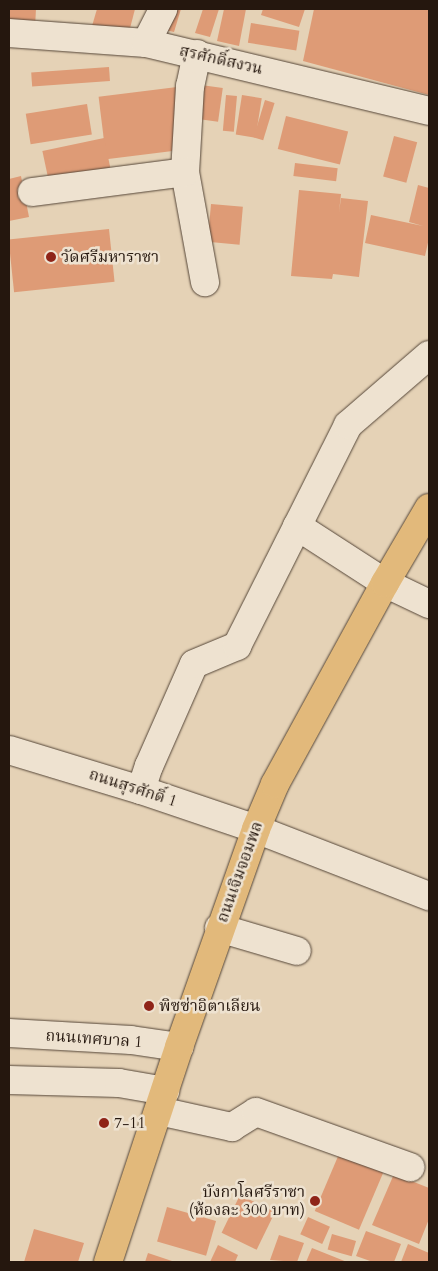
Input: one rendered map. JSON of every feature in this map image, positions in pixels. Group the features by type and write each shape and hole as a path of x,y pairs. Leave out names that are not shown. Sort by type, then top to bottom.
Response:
{"main road":[{"name":"ถนนเจิมจอมพล","path":"108,1262 219,928 275,784 385,583 429,508"}],"street":[{"path":"146,43 163,9"},
{"name":"สุรศักดิ์สงวน","path":"9,33 146,43 429,111"},
{"path":"197,54 190,86 185,172 205,282"},
{"path":"32,192 185,172"},
{"path":"141,790 194,664 237,646 348,425 429,355"},
{"path":"297,526 385,583 429,604"},
{"name":"ถนนสุรศักดิ์ 1","path":"9,750 141,790 256,829 429,896"},
{"path":"219,928 297,951"},
{"name":"ถนนเทศบาล 1","path":"9,1033 130,1040 179,1047"},
{"path":"9,1080 119,1083 232,1127 256,1112 410,1167"}],"building":[{"path":"9,9 36,9 35,27 9,25"},
{"path":"97,9 135,9 128,36 92,26"},
{"path":"165,9 181,9 174,32 156,28"},
{"path":"203,9 219,9 210,37 195,33"},
{"path":"224,9 246,9 239,46 217,41"},
{"path":"263,9 305,9 299,27 261,15"},
{"path":"314,9 429,9 429,95 303,61"},
{"path":"251,23 299,31 296,50 248,43"},
{"path":"109,67 110,81 32,86 31,72"},
{"path":"201,85 223,88 218,122 196,119"},
{"path":"177,87 185,150 106,159 99,97"},
{"path":"226,95 237,96 234,132 223,131"},
{"path":"242,95 262,98 255,138 236,135"},
{"path":"265,100 275,103 263,140 254,137"},
{"path":"87,104 92,135 31,144 26,114"},
{"path":"286,116 348,131 340,164 278,149"},
{"path":"394,136 417,142 406,183 383,177"},
{"path":"104,138 111,171 49,184 42,151"},
{"path":"295,163 338,168 336,181 293,176"},
{"path":"21,176 29,217 9,221 9,179"},
{"path":"418,185 429,188 429,238 425,256 365,243 371,215 423,226 409,222"},
{"path":"299,190 341,194 339,212 341,198 368,201 359,277 333,274 332,279 291,276"},
{"path":"211,204 243,207 240,245 208,242"},
{"path":"109,229 115,282 14,292 9,240"},
{"path":"339,1154 383,1173 359,1230 315,1211"},
{"path":"394,1174 429,1188 429,1219 419,1244 372,1225"},
{"path":"240,1195 275,1212 257,1250 222,1233"},
{"path":"167,1207 216,1221 206,1256 157,1242"},
{"path":"308,1217 330,1227 322,1244 300,1234"},
{"path":"34,1229 84,1243 78,1262 24,1262"},
{"path":"366,1231 401,1244 394,1262 373,1262 356,1256"},
{"path":"332,1234 356,1241 352,1256 328,1249"},
{"path":"279,1235 304,1243 297,1262 270,1260"},
{"path":"408,1244 429,1253 429,1262 401,1262"},
{"path":"218,1245 238,1255 235,1262 210,1262"},
{"path":"312,1248 347,1262 306,1262"},
{"path":"148,1253 175,1262 145,1262"}],"place":[{"name":"วัดศรีมหาราชา","path":"51,257"},
{"name":"พิซซ่าอิตาเลียน","path":"149,1006"},
{"name":"7-11","path":"104,1123"},
{"name":"บังกาโลศรีราชา (ห้องละ 300 บาท)","path":"315,1201"}]}
